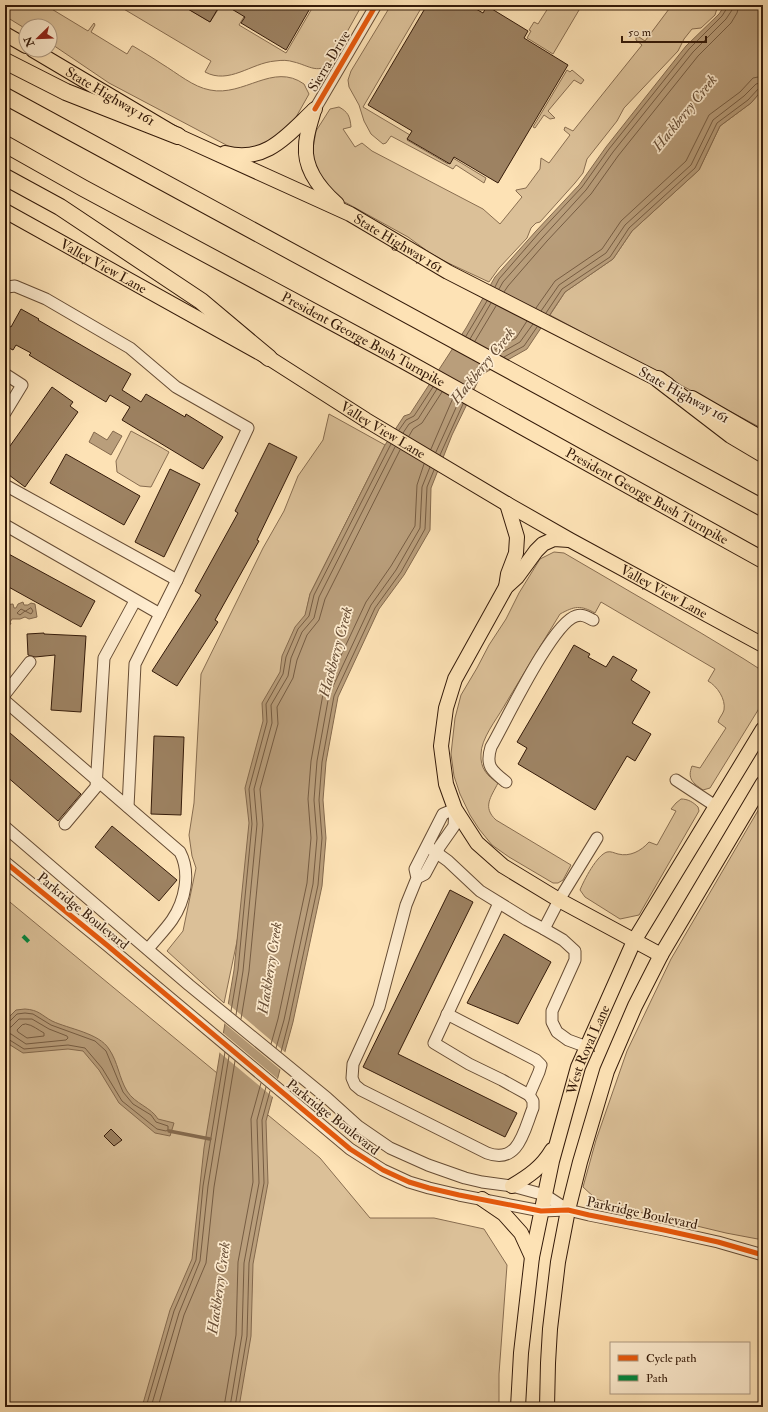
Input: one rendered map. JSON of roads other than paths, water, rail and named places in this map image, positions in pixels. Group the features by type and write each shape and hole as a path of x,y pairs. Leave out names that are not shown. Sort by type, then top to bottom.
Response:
{"highway":[{"path":"5,61 66,92 178,136"},
{"path":"5,96 763,508"},
{"name":"President George Bush Turnpike","path":"5,144 83,188 403,360 763,560"},
{"path":"5,177 60,207 201,301 269,358"},
{"path":"658,379 731,435 763,454"}],"main road":[{"path":"5,34 18,41"},
{"name":"State Highway 161","path":"46,58 178,136 350,214 448,272 658,379 763,438"},
{"path":"206,148 229,154 245,155 271,148 283,140 314,109"},
{"path":"314,109 307,136 306,147 306,156 310,172 317,184 328,197 350,214"},
{"name":"Valley View Lane","path":"5,210 106,268 269,358 366,420 470,483 570,540 758,642"},
{"path":"506,587 508,574 516,553 517,537 507,504"},
{"path":"570,540 554,539 543,544 517,577 506,587 455,679 446,708 441,746 446,784 455,809 477,843 503,866 559,900 661,955"},
{"name":"West Royal Lane","path":"518,1407 521,1353 532,1257 545,1194 578,1067 634,941 763,729"},
{"name":"West Royal Lane","path":"547,1407 548,1363 553,1298 558,1262 568,1210 590,1124 607,1071 635,1006 661,955 763,783"},
{"path":"512,1186 530,1176 546,1160 558,1141"},
{"path":"482,1199 504,1214 521,1233 532,1257"}],"street":[{"name":"Sierra Drive","path":"314,109 376,5"},
{"path":"5,288 15,286 46,299 130,348 176,387 248,428 177,580 135,664 128,808"},
{"path":"5,374 22,385 5,413"},
{"path":"5,485 177,580"},
{"path":"5,525 160,614"},
{"path":"65,824 96,787 104,658 135,601"},
{"path":"506,782 496,774 490,766 488,757 491,747 522,688 543,652 566,622 575,616 584,615 593,620"},
{"path":"30,662 6,701 180,852 184,864 185,887 181,904 171,922 148,949"},
{"path":"676,780 717,806"},
{"path":"417,878 425,874 436,853 454,826 455,809 443,814 415,868 417,878 406,905 379,1007 352,1064 352,1078 355,1085 361,1090 487,1153 499,1156 506,1155 519,1145 533,1108 533,1101 529,1095 469,1064 434,1043 499,902"},
{"name":"Parkridge Boulevard","path":"5,827 189,985 327,1098 358,1126 390,1148 428,1165 465,1178 512,1186 545,1194 568,1210"},
{"path":"544,929 559,900 597,838"},
{"path":"426,846 448,861 480,891 563,940 575,951 575,960 552,1011 552,1022 557,1032 568,1040 587,1047"},
{"name":"Parkridge Boulevard","path":"5,862 108,946 350,1149 383,1170 409,1182 459,1195 542,1211 568,1210 718,1242 763,1255"},
{"path":"447,1014 536,1060 541,1065 540,1072 529,1095"}],"water":[{"name":"Hackberry Creek","path":"725,5 763,5 763,89 751,103 720,126 699,170 632,231 613,259 565,292 527,349 481,375 452,435 431,488 430,530 404,575 379,609 338,697 326,762 323,800 326,838 322,886 293,1022 266,1121 268,1183 253,1264 251,1336 239,1407 142,1407 170,1310 192,1259 204,1148 234,970 249,823 245,788 263,721 262,703 280,672 282,656 295,627 305,615 310,594 385,445 404,416 410,414 466,328 495,277 579,185 606,147 686,46 719,14"},
{"path":"113,431 122,436 111,455 89,442 94,432 107,440"},
{"path":"23,602 24,605 31,603 35,604 37,617 29,619 25,617 20,619 12,619 10,622 11,624 6,625 5,605 13,604 14,608 16,608 18,604"},
{"path":"25,1009 37,1012 59,1024 91,1035 104,1044 112,1054 124,1086 130,1095 151,1111 158,1119 174,1123 170,1136 155,1133 119,1103 99,1070 83,1051 68,1049 23,1053 7,1043 5,1040 5,1021 16,1010"}],"waterway":[{"path":"169,1131 210,1139"}]}
